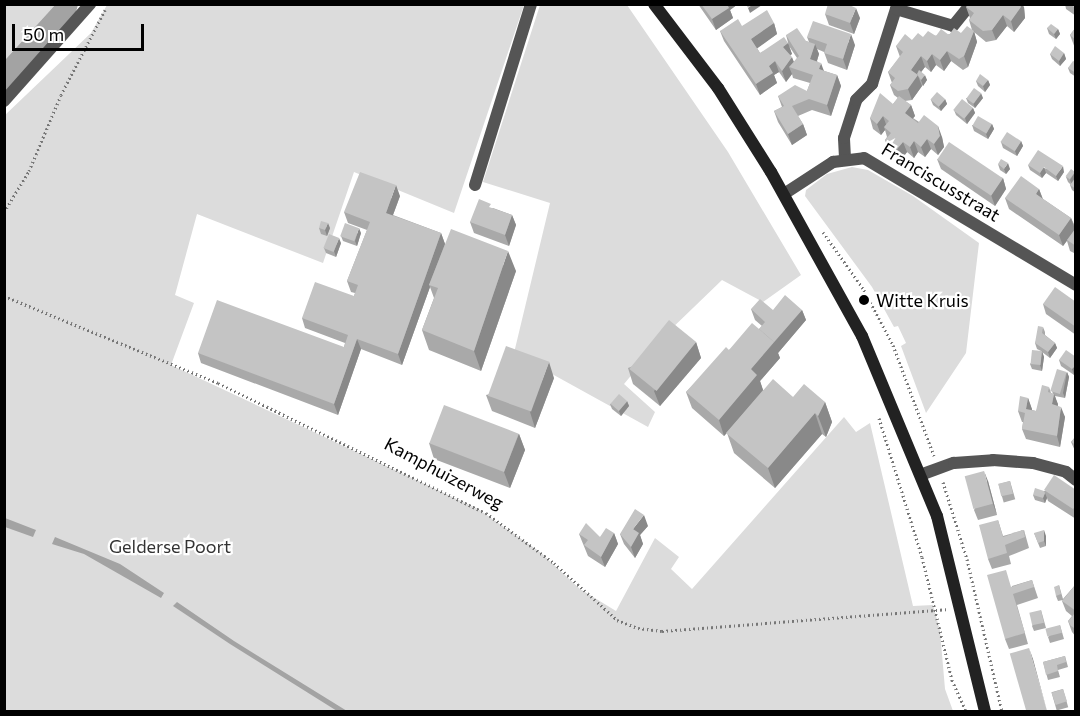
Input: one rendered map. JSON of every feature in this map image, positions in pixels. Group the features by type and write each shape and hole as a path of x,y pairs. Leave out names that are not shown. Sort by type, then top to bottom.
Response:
{"main road":[{"path":"654,4 718,88 784,194 862,336 923,474 937,516 985,711"}],"street":[{"path":"4,101 90,4"},
{"path":"475,185 531,4"},
{"path":"784,194 845,158 844,138 856,100 873,84 893,7 953,26 972,4"},
{"name":"Franciscusstraat","path":"845,158 864,158 1076,285"},
{"path":"923,474 939,468 993,460 1033,463 1066,472 1076,480"}],"path":[{"path":"4,212 29,171 106,4"},
{"name":"Kamphuizerweg","path":"4,296 218,382 486,513 554,563 617,620 662,631 934,611"},
{"path":"878,416 952,680 966,711"},
{"path":"939,468 967,559 1002,711"}],"green space":[{"path":"5,5 55,5 5,60"},
{"name":"Gelderse Poort","path":"107,5 524,5 454,213 354,172 323,263 197,214 175,295 194,303 171,365 478,509 540,552 580,589 616,611 655,538 679,557 671,569 692,589 844,417 856,432 870,423 913,606 933,605 940,631 945,689 953,711 5,711 4,116 91,33"},
{"path":"540,5 627,5 728,152 801,275 763,302 722,280 665,335 624,384 655,412 648,427 514,353 550,203 483,182"},
{"path":"852,167 868,170 913,196 979,243 966,353 926,413 901,346 906,343 898,326 894,327 872,287 805,196 806,190 827,174"}],"shaded area":[{"path":"55,5 78,5 75,15 5,97 5,60"},
{"path":"5,518 36,530 33,537 5,527"},
{"path":"55,537 120,564 164,593 161,598 84,554 52,544"},
{"path":"177,602 234,641 347,711 337,711 230,644 173,606"}],"building":[{"path":"701,4 727,4 729,8 712,19"},
{"path":"828,4 847,4 856,8 850,23 825,14"},
{"path":"968,4 1020,4 1021,7 1011,21 1003,15 992,30 983,31 969,20 974,13 966,7"},
{"path":"767,10 774,23 751,39 760,53 784,37 788,43 783,47 792,57 782,71 775,61 769,66 773,73 756,84 720,31 738,19 742,26"},
{"path":"813,21 851,34 843,59 824,53 827,44 807,37"},
{"path":"1051,24 1058,29 1054,34 1047,28"},
{"path":"967,26 974,31 964,56 959,59 947,51 940,60 932,54 927,61 921,56 911,70 918,75 908,89 898,91 890,85 895,78 888,72 903,52 896,46 905,34 912,40 918,33 923,37 928,31 936,36 941,29 949,35 954,28 961,33"},
{"path":"1076,27 1076,40 1070,35"},
{"path":"797,28 806,41 815,44 810,59 821,63 819,69 837,75 827,105 809,99 792,106 803,124 788,134 774,111 784,106 778,96 795,85 807,91 813,75 789,67 799,56 786,35"},
{"path":"1055,46 1064,53 1059,61 1050,54"},
{"path":"1073,61 1076,62 1076,73 1068,68"},
{"path":"919,70 925,75 921,80 917,74"},
{"path":"980,74 988,80 983,86 976,81"},
{"path":"974,88 981,93 974,104 966,99"},
{"path":"937,92 945,99 939,107 930,100"},
{"path":"880,93 893,104 899,96 911,105 905,113 918,123 924,115 938,126 940,136 934,144 927,139 921,147 914,141 910,147 903,142 897,149 885,140 891,133 884,127 889,121 883,116 877,124 870,118"},
{"path":"962,99 973,108 964,119 953,110"},
{"path":"978,116 992,124 986,134 972,126"},
{"path":"1007,132 1021,141 1015,151 1000,142"},
{"path":"949,142 1003,178 991,196 937,159"},
{"path":"1038,150 1063,166 1056,176 1044,167 1040,173 1028,165"},
{"path":"1001,159 1008,163 1004,169 998,164"},
{"path":"1071,169 1075,172 1070,179 1066,176"},
{"path":"360,172 396,185 386,213 441,233 398,354 357,339 334,404 198,353 217,300 344,347 348,335 302,318 315,282 354,296 358,285 347,281 370,222 344,212"},
{"path":"1021,176 1039,189 1036,194 1071,218 1059,235 1005,198"},
{"path":"1076,177 1076,189 1070,185"},
{"path":"479,199 491,204 489,207 512,215 505,235 470,222"},
{"path":"321,221 328,223 325,230 319,228"},
{"path":"345,223 359,228 354,241 340,236"},
{"path":"1076,228 1076,246 1067,240"},
{"path":"451,229 508,251 474,351 422,330 438,288 429,285"},
{"path":"329,234 339,238 334,252 323,248"},
{"path":"1055,287 1076,302 1076,327 1043,304"},
{"path":"785,295 802,310 774,342 759,329 765,322 751,309 760,299 773,310"},
{"path":"669,320 696,342 657,391 629,369"},
{"path":"752,323 774,342 751,369 757,375 719,420 686,392 726,347 729,350"},
{"path":"1038,326 1043,327 1042,333 1055,343 1048,352 1035,343"},
{"path":"506,346 549,362 531,412 488,396"},
{"path":"1032,350 1042,351 1040,365 1031,364"},
{"path":"1066,350 1076,357 1076,365 1072,369 1059,360"},
{"path":"1057,369 1067,372 1060,394 1050,391"},
{"path":"773,379 793,397 804,384 825,402 818,416 815,413 768,468 726,433"},
{"path":"1042,385 1049,387 1048,392 1054,394 1052,404 1061,407 1057,436 1022,429 1025,413 1018,411 1020,396 1028,398 1026,409 1036,411"},
{"path":"619,394 627,401 619,411 610,404"},
{"path":"444,405 519,434 504,472 429,443"},
{"path":"984,471 993,504 973,509 965,476"},
{"path":"1054,475 1076,490 1076,506 1073,509 1044,490"},
{"path":"1010,481 1013,494 1001,496 998,484"},
{"path":"1035,488 1044,491 1043,498 1033,495"},
{"path":"635,509 644,515 633,529 639,533 631,547 620,534"},
{"path":"998,520 1003,537 1023,530 1025,537 1005,545 1007,553 988,559 979,525"},
{"path":"586,523 600,537 606,528 614,533 601,557 584,545 588,540 579,534"},
{"path":"1044,530 1044,541 1038,543 1034,533"},
{"path":"1006,570 1011,587 1032,580 1034,587 1013,594 1025,633 1005,639 987,575"},
{"path":"1076,584 1076,611 1062,601"},
{"path":"1059,585 1061,594 1056,596 1054,587"},
{"path":"1041,610 1044,623 1032,625 1029,613"},
{"path":"1076,612 1076,629 1068,621"},
{"path":"1060,625 1062,633 1047,636 1045,629"},
{"path":"1029,648 1047,711 1027,712 1010,654"},
{"path":"1065,656 1066,662 1057,665 1058,671 1046,675 1043,662"},
{"path":"1063,689 1067,701 1056,705 1052,693"}],"place":[{"name":"Witte Kruis","path":"864,300"}]}
